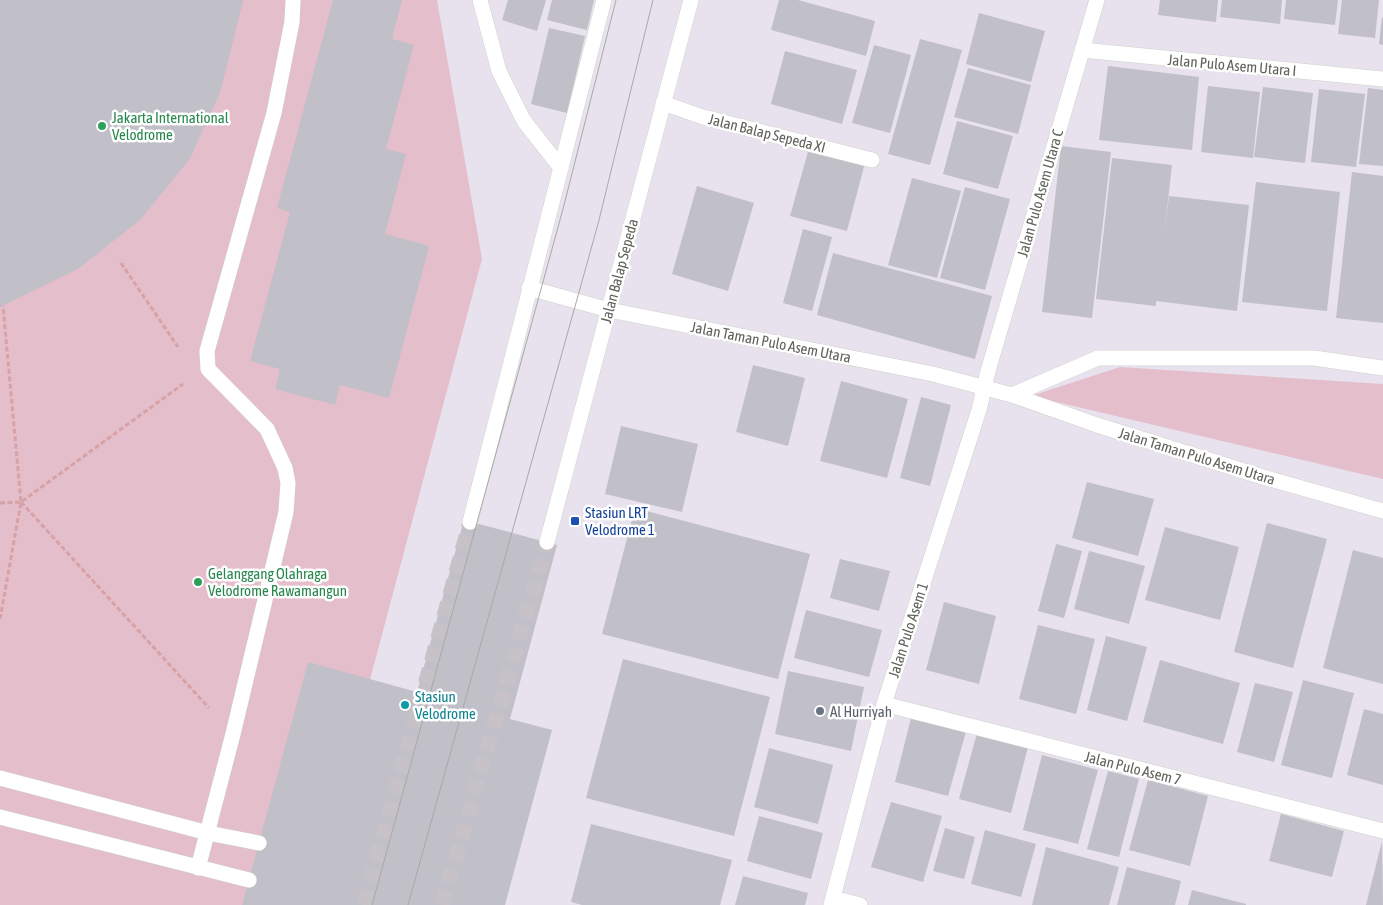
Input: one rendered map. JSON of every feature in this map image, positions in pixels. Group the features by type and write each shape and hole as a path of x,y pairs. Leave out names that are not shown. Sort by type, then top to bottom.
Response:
{"street":[{"path":"198,868 233,734 286,512 288,483 285,468 267,429 203,371 274,113 292,22 293,0"},
{"path":"480,0 499,71 524,121 561,168"},
{"path":"470,522 604,0"},
{"name":"Jalan Balap Sepeda","path":"547,542 691,0"},
{"name":"Jalan Pulo Asem Utara C","path":"984,387 1097,0"},
{"name":"Jalan Pulo Asem Utara I","path":"1082,50 1383,79"},
{"name":"Jalan Balap Sepeda XI","path":"663,103 703,116 872,160"},
{"name":"Jalan Taman Pulo Asem Utara","path":"529,288 609,310 924,372 984,387 1106,428 1264,477 1383,511"},
{"path":"1012,395 1098,358 1314,358 1383,368"},
{"name":"Jalan Pulo Asem 1","path":"832,901 884,704 976,419 984,387"},
{"name":"Jalan Pulo Asem 7","path":"884,704 1383,831"},
{"path":"0,778 208,833 259,843"},
{"path":"0,817 249,880"},
{"path":"832,901 860,905"}],"path":[{"path":"0,503 20,502 203,371 121,263"},
{"path":"0,619 20,502 3,306"},
{"path":"20,502 233,734"}],"shaded area":[{"name":"Gelanggang Olahraga Velodrome Rawamangun","path":"0,0 437,0 482,259 310,905 0,905"},
{"path":"1120,367 1383,384 1383,479 1031,396"}],"building":[{"name":"Jakarta International Velodrome","path":"0,0 243,1 220,93 189,160 140,220 78,269 0,307"},
{"path":"333,0 402,0 392,39 414,45 386,149 406,154 385,234 429,246 389,398 340,385 335,405 275,389 280,369 250,361 290,212 277,208"},
{"path":"508,0 546,0 537,31 502,20"},
{"path":"552,0 594,0 587,30 547,20"},
{"path":"779,0 798,0 875,21 866,56 771,30"},
{"path":"1160,0 1218,0 1216,22 1158,15"},
{"path":"1222,0 1282,0 1280,24 1220,17"},
{"path":"1286,0 1338,0 1335,25 1284,19"},
{"path":"1342,0 1379,0 1375,38 1338,34"},
{"path":"979,13 1045,31 1031,82 966,64"},
{"path":"1383,18 1383,45 1379,44"},
{"path":"549,28 585,36 567,113 531,104"},
{"path":"920,39 962,50 930,165 888,154"},
{"path":"874,45 911,55 890,133 852,123"},
{"path":"785,51 857,70 842,124 771,104"},
{"path":"1108,66 1199,77 1192,150 1099,140"},
{"path":"968,68 1031,85 1018,134 954,117"},
{"path":"1208,86 1260,92 1253,158 1201,152"},
{"path":"1263,87 1313,93 1305,163 1254,157"},
{"path":"1368,88 1383,90 1383,166 1359,164"},
{"path":"1319,89 1365,94 1356,167 1311,162"},
{"path":"957,121 1013,136 998,189 943,174"},
{"path":"1061,146 1111,152 1092,318 1042,312"},
{"path":"809,148 865,163 847,231 790,216"},
{"path":"1112,158 1172,165 1164,236 1169,196 1249,205 1237,311 1156,301 1156,306 1096,299"},
{"path":"1352,172 1383,176 1383,323 1336,318"},
{"path":"912,178 961,191 937,278 888,265"},
{"path":"1256,182 1340,192 1327,311 1242,302"},
{"path":"697,186 754,203 728,291 672,274"},
{"path":"965,187 1010,199 985,290 940,278"},
{"path":"803,229 832,237 812,311 783,303"},
{"path":"833,253 992,296 975,359 817,315"},
{"path":"753,365 805,378 788,446 736,432"},
{"path":"841,381 908,399 887,478 820,461"},
{"path":"921,397 951,405 930,486 900,478"},
{"path":"621,426 698,444 682,512 605,494"},
{"path":"1087,482 1154,499 1138,556 1072,538"},
{"path":"635,508 810,554 778,679 602,634"},
{"name":"Stasiun Velodrome","path":"464,520 557,545 510,719 552,730 505,905 242,905 308,662 417,692"},
{"path":"1267,523 1327,539 1293,668 1234,652"},
{"path":"1165,527 1239,547 1220,620 1145,600"},
{"path":"1056,544 1082,551 1064,618 1038,611"},
{"path":"1353,550 1383,558 1383,684 1323,668"},
{"path":"1089,551 1145,566 1129,624 1074,609"},
{"path":"840,559 890,571 879,611 830,598"},
{"path":"944,602 996,616 979,684 926,670"},
{"path":"806,610 882,630 869,677 794,658"},
{"path":"1038,625 1095,639 1076,714 1019,699"},
{"path":"1106,636 1147,647 1127,721 1087,710"},
{"path":"623,659 770,697 734,836 586,798"},
{"path":"1160,660 1240,683 1223,744 1143,722"},
{"name":"Al Hurriyah","path":"788,671 864,687 851,751 775,734"},
{"path":"1303,680 1354,693 1332,778 1281,765"},
{"path":"1255,683 1293,692 1274,762 1237,752"},
{"path":"1364,709 1383,714 1383,785 1347,775"},
{"path":"912,714 967,728 948,796 895,782"},
{"path":"977,733 1028,747 1011,813 959,799"},
{"path":"769,748 833,765 818,824 754,807"},
{"path":"1042,755 1098,770 1078,844 1023,830"},
{"path":"1108,771 1139,779 1119,857 1087,849"},
{"path":"1148,780 1208,796 1190,866 1129,850"},
{"path":"891,802 942,816 923,882 871,867"},
{"path":"1281,814 1344,831 1332,877 1269,861"},
{"path":"759,816 823,833 811,879 747,861"},
{"path":"591,824 732,860 720,905 582,905 571,902"},
{"path":"945,828 975,837 964,879 933,871"},
{"path":"985,830 1036,844 1021,897 971,884"},
{"path":"1382,841 1383,905 1366,905"},
{"path":"1046,847 1119,867 1109,905 1032,905"},
{"path":"1127,867 1181,881 1175,905 1117,905"},
{"path":"743,876 808,893 805,905 735,905"},
{"path":"1192,890 1246,904 1246,905 1188,905"}],"tunnel":[{"path":"364,905 470,522"},
{"path":"442,905 547,542"}],"tram line":[{"path":"372,905 563,209 616,0"},
{"path":"408,905 598,224 653,0"}],"place":[{"name":"Jakarta International Velodrome","path":"102,126"},
{"name":"Stasiun LRT Velodrome 1","path":"575,521"},
{"name":"Gelanggang Olahraga Velodrome Rawamangun","path":"198,582"},
{"name":"Stasiun Velodrome","path":"405,705"},
{"name":"Al Hurriyah","path":"820,711"}]}
